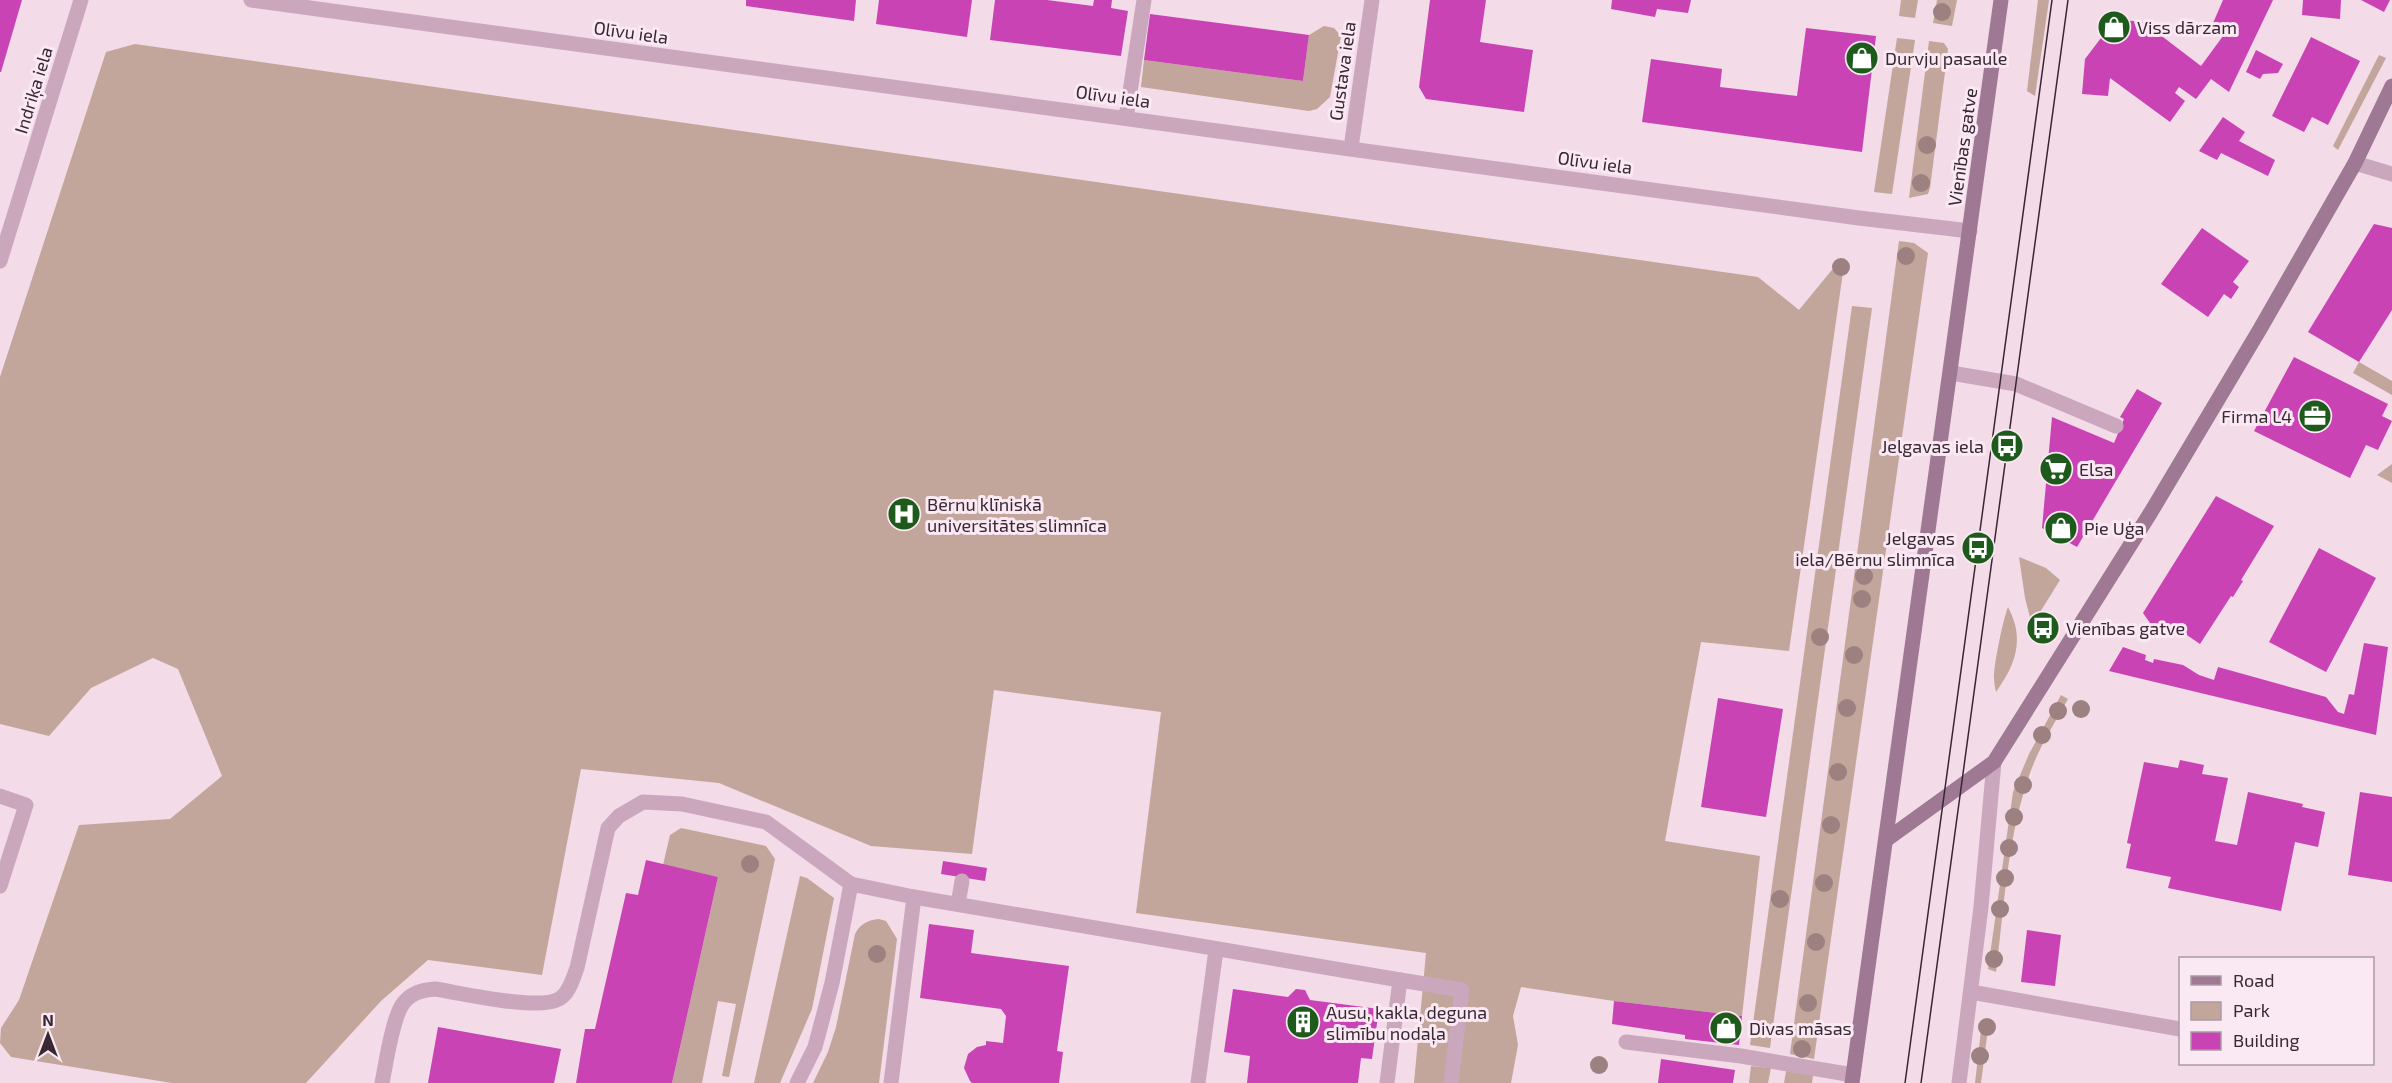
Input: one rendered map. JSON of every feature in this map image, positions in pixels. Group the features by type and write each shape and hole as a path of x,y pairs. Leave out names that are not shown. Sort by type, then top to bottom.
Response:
{"main road":[{"name":"Vienības gatve","path":"1852,1079 2001,0"},
{"path":"1886,840 1994,762 2157,502 2260,329 2355,162 2392,86"}],"street":[{"name":"Indriķa iela","path":"0,261 81,0"},
{"name":"Olīvu iela","path":"251,0 1970,231"},
{"path":"1126,118 1144,0"},
{"name":"Gustava iela","path":"1351,148 1372,0"},
{"path":"2355,162 2392,174"},
{"path":"1951,374 2016,384 2054,398 2116,426"},
{"path":"1959,1083 1971,992 1994,762"},
{"path":"0,796 26,805 0,886"},
{"path":"382,1083 402,1004 421,990 435,989 541,1004 560,999 570,987 577,968 608,828 619,816 643,802 682,804 766,822 851,884 1216,950 1462,990 1451,1083"},
{"path":"958,904 962,882"},
{"path":"797,1083 815,1047 832,983 851,884"},
{"path":"891,1083 914,897"},
{"path":"1198,1083 1216,950"},
{"path":"1387,1083 1400,980"},
{"path":"1971,992 2179,1029"},
{"path":"1626,1042 1741,1056 1852,1079"}],"green space":[{"path":"1901,0 1918,0 1915,18 1899,16"},
{"path":"1937,0 1957,0 1952,26 1933,23"},
{"path":"2038,0 2049,0 2035,96 2027,91"},
{"path":"1324,26 1334,28 1341,36 1330,97 1317,109 1309,111 1141,87 1144,60 1303,81 1309,35"},
{"path":"1897,38 1915,40 1892,194 1874,192"},
{"path":"1929,41 1944,43 1948,49 1930,188 1928,194 1909,198"},
{"name":"Bērnu klīniskā universitātes slimnīca","path":"135,44 1758,277 1799,310 1831,271 1845,258 1789,651 1701,642 1665,841 1760,856 1742,1016 1521,987 1513,1016 1518,1045 1511,1083 1414,1083 1426,953 1136,913 1161,712 994,690 972,854 871,846 719,783 581,769 542,975 428,960 381,1001 306,1083 172,1083 11,1057 0,1043 1,1028 19,1000 79,825 170,819 222,776 178,669 153,658 91,688 49,736 0,724 0,377 106,52"},
{"path":"2379,55 2386,58 2338,150 2333,146"},
{"path":"1899,241 1914,243 1928,253 1814,1059 1790,1054"},
{"path":"1852,306 1872,308 1770,1048 1750,1045"},
{"path":"2359,362 2392,381 2392,395 2353,373"},
{"path":"2392,464 2392,483 2377,475"},
{"path":"2019,557 2046,568 2060,580 2032,625 2025,598"},
{"path":"2008,607 2016,630 2016,651 2009,671 1996,692 1995,664"},
{"path":"2061,695 2068,699 2035,760 2020,805 2007,876 1996,972 1988,969 2013,792 2029,754"},
{"path":"681,828 766,846 775,859 729,1077 722,1076 736,1004 718,1001 702,1083 672,1083 718,877 663,865 670,835"},
{"path":"800,876 807,878 834,898 812,1009 780,1083 754,1083"},
{"path":"879,919 886,921 897,939 879,1083 813,1083 828,1052 836,1027 855,934 865,923"},
{"path":"1989,1021 1981,1083 1975,1083 1982,1022"},
{"path":"1751,1066 1771,1068 1768,1083 1749,1083"},
{"path":"1786,1071 1813,1075 1812,1083 1784,1083"}],"building":[{"path":"0,0 22,0 1,72 0,72"},
{"path":"746,0 856,0 854,21 746,6"},
{"path":"879,0 972,0 967,37 876,24"},
{"path":"995,0 1047,0 1093,6 1094,0 1112,0 1111,8 1128,11 1121,56 990,40"},
{"path":"1430,0 1486,0 1480,42 1533,50 1524,112 1426,99 1419,87"},
{"path":"1612,0 1691,0 1688,13 1657,9 1655,17 1611,9"},
{"path":"2223,0 2273,0 2229,92 2211,79 2196,99 2179,87 2175,93 2185,101 2170,122 2110,78 2108,96 2082,94 2085,59 2104,34 2106,18 2159,24 2159,34 2201,66 2223,36 2210,30"},
{"path":"2303,0 2341,0 2340,19 2302,15"},
{"path":"2361,0 2390,0 2384,12"},
{"path":"1150,14 1309,35 1303,81 1144,60"},
{"path":"1806,28 1876,36 1862,152 1642,122 1651,59 1722,69 1720,87 1797,96"},
{"path":"2311,37 2360,61 2328,125 2312,117 2304,132 2272,116"},
{"path":"2256,50 2283,64 2278,73 2263,74 2260,79 2246,72"},
{"path":"2223,117 2245,132 2239,141 2275,160 2268,176 2221,153 2217,160 2199,151"},
{"path":"2374,224 2392,228 2392,310 2359,362 2308,332"},
{"path":"2202,228 2249,261 2233,282 2239,287 2231,299 2224,294 2208,317 2161,284"},
{"path":"2294,357 2388,404 2382,416 2392,421 2378,450 2366,445 2350,478 2254,431"},
{"path":"2137,389 2162,403 2077,547 2042,528 2052,417 2114,443 2124,419 2120,417"},
{"path":"2216,496 2274,526 2233,597 2231,596 2200,644 2175,627 2172,631 2164,625 2162,628 2150,623 2143,613"},
{"path":"2319,548 2376,578 2326,672 2269,642"},
{"path":"2364,643 2388,647 2376,735 2109,671 2123,647 2146,655 2145,660 2153,663 2154,659 2183,665 2199,675 2214,680 2218,667 2326,697 2338,712 2344,714 2349,694 2354,695"},
{"path":"1718,698 1783,709 1766,817 1701,807"},
{"path":"2180,760 2204,765 2202,774 2228,778 2215,841 2237,845 2248,792 2303,804 2302,807 2325,812 2318,847 2295,842 2281,911 2168,888 2171,877 2126,868 2131,844 2127,843 2144,762 2178,768"},
{"path":"2360,792 2392,797 2392,882 2348,875"},
{"path":"646,860 718,877 672,1083 576,1083 585,1029 595,1029 626,893 638,895"},
{"path":"943,861 987,868 985,881 941,874"},
{"path":"929,924 974,930 971,953 1069,966 1057,1051 1063,1052 1059,1083 972,1083 970,1081 964,1068 968,1054 977,1047 986,1045 986,1041 1003,1043 1006,1016 1001,1009 920,998"},
{"path":"2027,930 2061,935 2055,986 2021,982"},
{"name":"Ausu, kakla, deguna slimību nodaļa","path":"1233,989 1288,997 1296,989 1305,990 1310,1000 1379,1009 1372,1059 1361,1058 1358,1083 1247,1083 1250,1056 1224,1052"},
{"path":"1614,1001 1742,1016 1739,1045 1685,1039 1685,1035 1612,1024"},
{"path":"438,1027 561,1049 554,1083 428,1083"},
{"path":"1661,1059 1735,1070 1733,1083 1658,1083"}],"tram line":[{"path":"1905,1083 2052,0"},
{"path":"1921,1083 2068,0"}],"place":[{"name":"Viss dārzam","path":"2114,27"},
{"name":"Durvju pasaule","path":"1862,58"},
{"name":"Firma L4","path":"2315,416"},
{"name":"Jelgavas iela","path":"2007,446"},
{"name":"Elsa","path":"2056,469"},
{"name":"Bērnu klīniskā universitātes slimnīca","path":"904,514"},
{"name":"Pie Uģa","path":"2061,528"},
{"name":"Jelgavas iela/Bērnu slimnīca","path":"1978,548"},
{"name":"Vienības gatve","path":"2043,628"},
{"name":"Ausu, kakla, deguna slimību nodaļa","path":"1303,1022"},
{"name":"Divas māsas","path":"1726,1028"}]}
